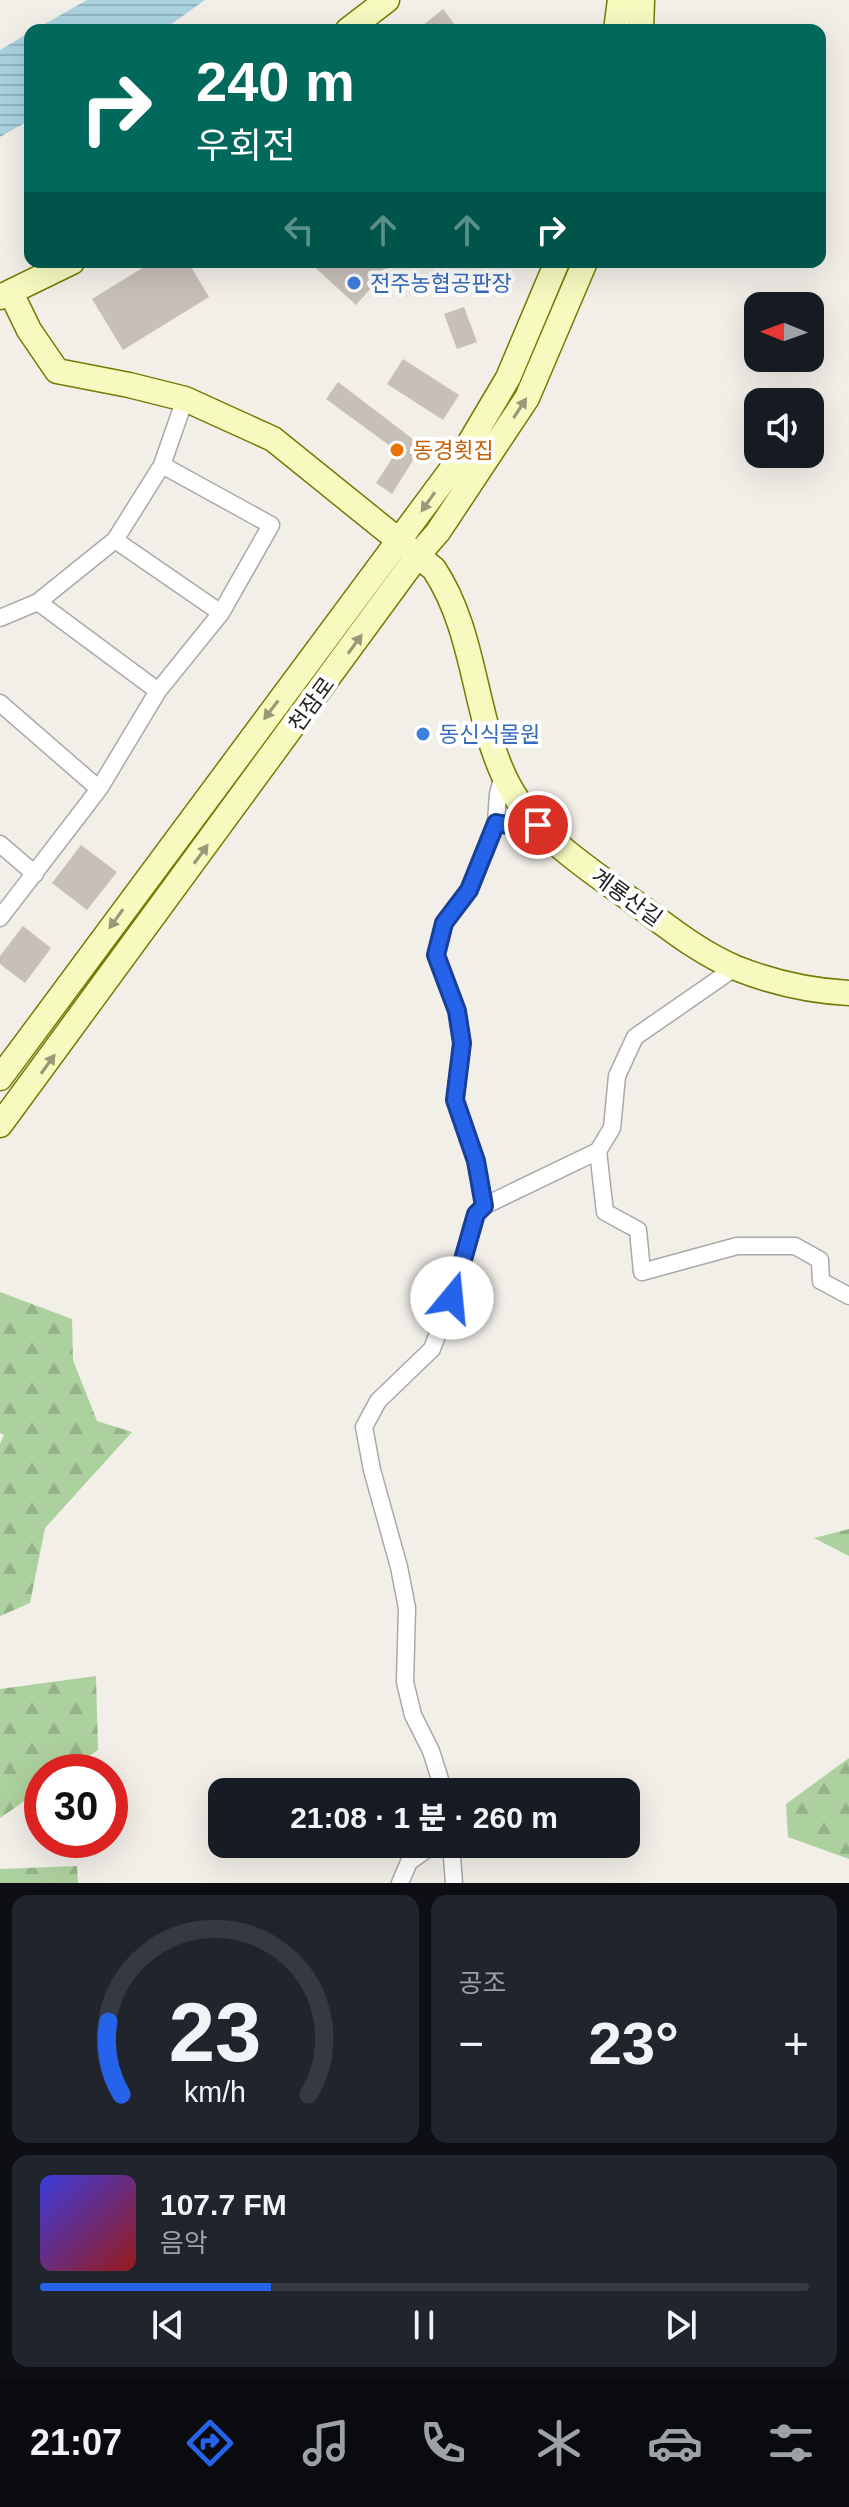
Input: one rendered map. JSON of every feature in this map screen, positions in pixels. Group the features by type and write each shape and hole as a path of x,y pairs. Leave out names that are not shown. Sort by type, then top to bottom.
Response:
{"street":[{"path":"356,24 387,0"},
{"path":"617,24 620,0"},
{"path":"641,24 642,0"},
{"path":"60,268 6,295 57,371 185,399 273,439 409,548"},
{"name":"천잠로","path":"0,1125 409,548 508,378 554,268"},
{"name":"천잠로","path":"0,1078 329,631 409,548 438,532 527,398 582,268"},
{"path":"0,618 38,602 115,540 162,465 185,399"},
{"path":"0,918 99,789 158,691 221,613 271,525 162,465"},
{"path":"115,540 221,613"},
{"name":"계룡산길","path":"409,548 434,569 447,589 464,635 486,723 503,775 526,812 559,848 695,947 736,967 773,980 828,992 849,993"},
{"path":"38,602 158,691"},
{"path":"0,703 99,789"},
{"path":"484,1206 476,1161 455,1100 462,1043 457,1011 436,955 444,923 469,890 496,823 503,775"},
{"path":"496,823 507,825 526,812"},
{"path":"0,844 35,874"},
{"path":"440,1778 431,1751 413,1715 405,1682 407,1608 364,1427 378,1401 432,1349 459,1276 476,1214 484,1206 598,1151 612,1128 617,1076 635,1037 736,967"},
{"path":"0,1078 22,1098"},
{"path":"598,1151 605,1212 638,1230 642,1272 737,1246 795,1246 820,1260 821,1281 849,1296"},
{"path":"400,1883 409,1862 415,1858"},
{"path":"452,1858 454,1883"}],"green space":[{"path":"0,1292 72,1319 73,1360 97,1421 132,1432 45,1528 30,1603 0,1616 0,1444 4,1435 0,1433"},
{"path":"849,1529 849,1556 814,1538"},
{"path":"96,1676 98,1750 92,1754 24,1754 24,1801 0,1818 0,1689"},
{"path":"849,1758 849,1859 788,1837 786,1804"},
{"path":"77,1866 78,1883 0,1883 0,1869"}],"water":[{"path":"87,0 205,0 171,24 45,24"},
{"path":"24,36 24,123 0,137 0,50"}],"building":[{"path":"443,9 454,24 424,24"},
{"path":"142,268 192,268 209,297 123,350 92,299"},
{"name":"전주농협공판장","path":"316,268 389,268 356,305"},
{"path":"464,307 477,342 457,349 444,314"},
{"path":"403,359 459,395 443,420 387,384"},
{"path":"338,382 422,446 392,494 376,483 397,451 326,399"},
{"path":"81,845 117,872 87,910 52,883"},
{"path":"23,926 51,948 25,983 0,964 0,956"}],"place":[{"name":"전주농협공판장","path":"354,283"},
{"name":"동경횟집","path":"397,450"},
{"name":"동신식물원","path":"423,734"}],"route":[{"path":"452,1298 476,1214 484,1206 476,1161 455,1100 462,1043 457,1011 436,955 444,923 469,890 496,823 507,825 526,812 538,825"}]}
